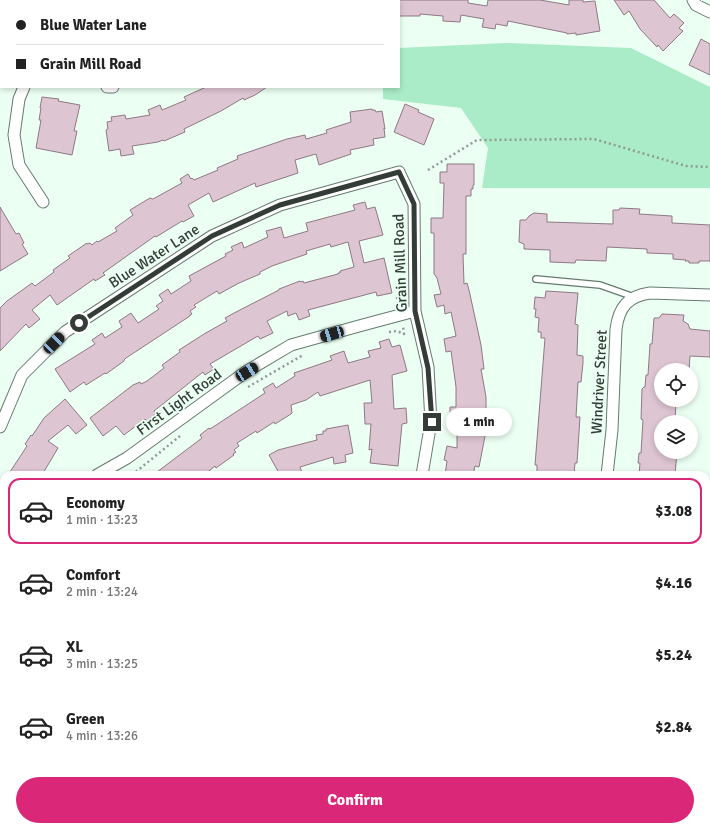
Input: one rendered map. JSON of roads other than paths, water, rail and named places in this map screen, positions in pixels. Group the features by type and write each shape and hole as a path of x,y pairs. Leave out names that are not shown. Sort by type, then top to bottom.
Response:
{"street":[{"path":"693,0 696,5 710,12"},
{"path":"24,88 18,100 14,135 18,165 43,202"},
{"name":"Grain Mill Road","path":"399,172 414,204 415,311 428,368 432,422 423,471"},
{"name":"Blue Water Lane","path":"0,427 22,376 65,332 212,236 280,205 399,172"},
{"path":"634,297 650,293 710,295"},
{"name":"Windriver Street","path":"607,471 612,430 616,329 621,311 628,301 634,297"},
{"name":"First Light Road","path":"104,471 127,458 247,372 291,345 415,311"}],"lane":[{"path":"536,279 600,285 634,297"}]}
